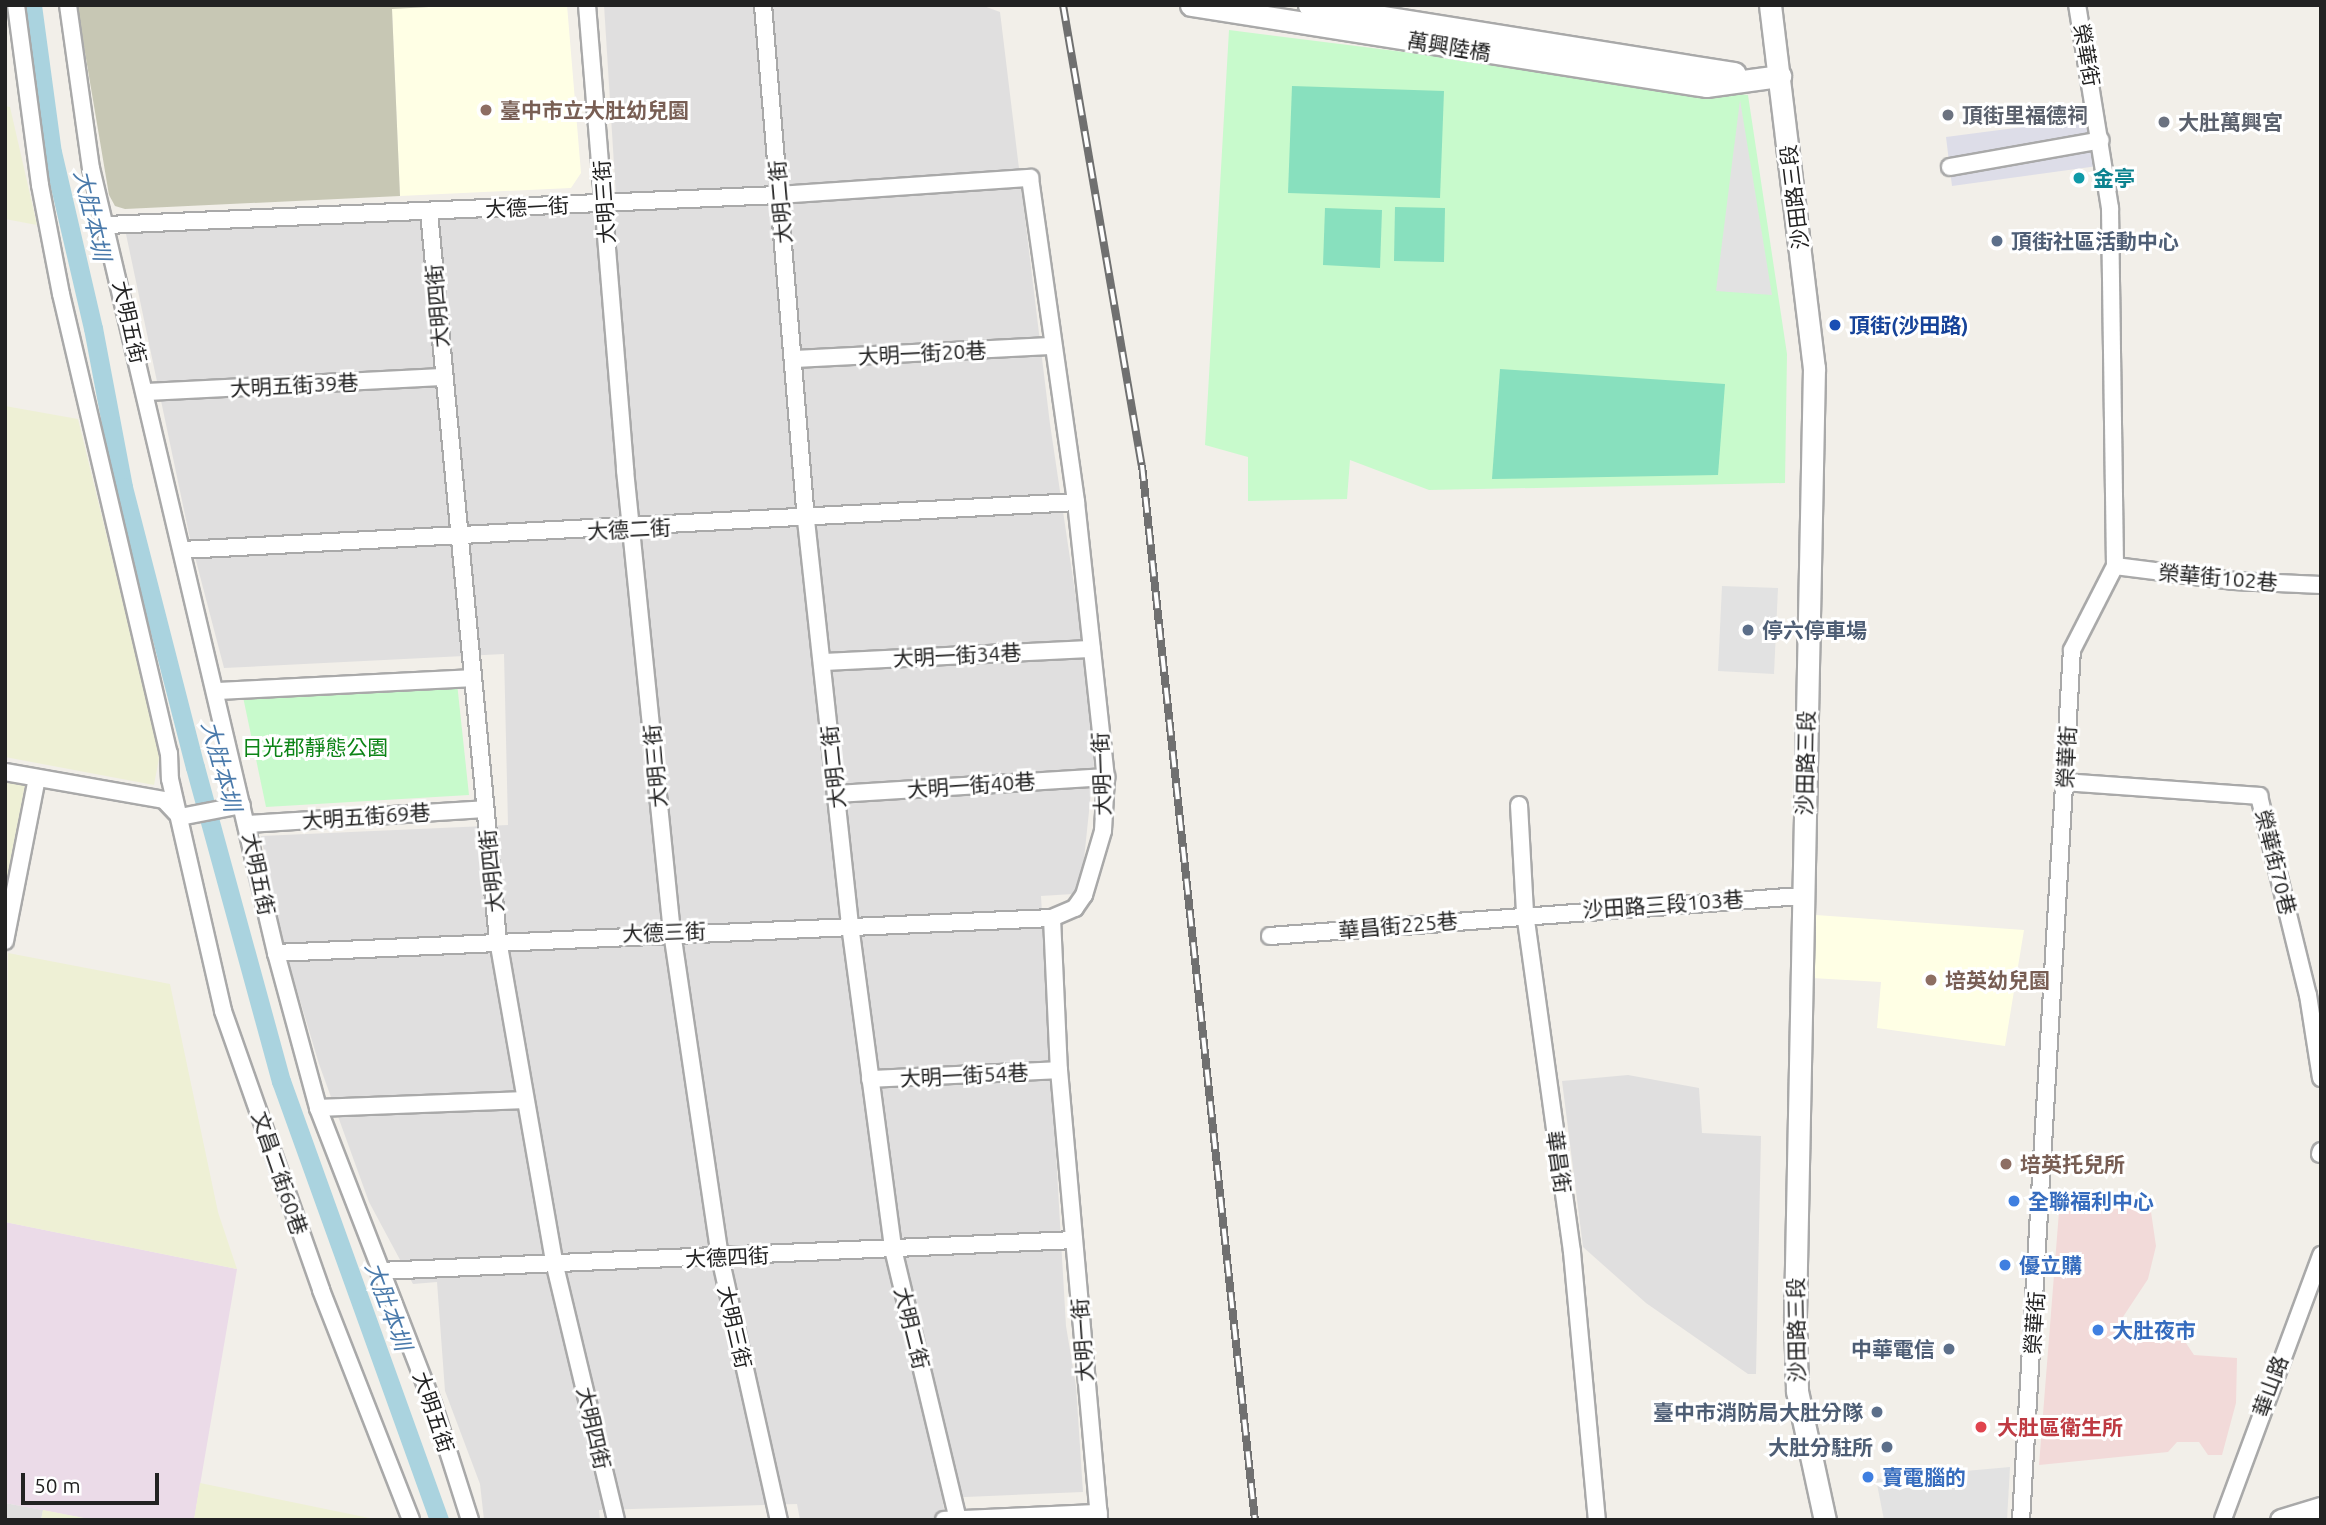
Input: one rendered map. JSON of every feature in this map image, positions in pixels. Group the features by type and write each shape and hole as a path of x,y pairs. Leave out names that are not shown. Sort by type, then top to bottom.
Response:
{"street":[{"name":"文昌二街60巷","path":"16,5 40,185 61,294 223,1011 321,1290 411,1520"},
{"name":"大明五街","path":"68,5 91,168 107,225 276,953 318,1108 379,1271 433,1404 470,1520"},
{"name":"大明三街","path":"587,5 606,203 631,529 672,932 720,1257 779,1520"},
{"name":"大明二街","path":"763,5 806,520 850,925 893,1249 953,1519"},
{"name":"萬興陸橋","path":"1191,5 1707,78"},
{"name":"萬興陸橋","path":"1308,5 1707,78"},
{"name":"沙田路三段","path":"1770,5 1814,368 1801,896 1797,1391 1825,1520"},
{"name":"榮華街","path":"2021,1520 2072,650 2115,566 2110,208 2077,5"},
{"path":"1707,78 1780,76"},
{"path":"1950,167 2101,140"},
{"name":"大德一街","path":"107,225 779,195 1030,178"},
{"name":"大明一街","path":"1030,178 1076,502 1106,777 1103,831 1084,895 1075,908 1052,918 1059,1070 1099,1517"},
{"name":"大明四街","path":"429,212 498,940 555,1266 616,1520"},
{"name":"大明一街20巷","path":"793,359 1052,346"},
{"name":"大明五街39巷","path":"145,392 444,377"},
{"name":"大德二街","path":"182,550 806,520 1076,502"},
{"name":"榮華街102巷","path":"2115,566 2234,581 2321,585"},
{"name":"大明一街34巷","path":"822,662 1092,649"},
{"path":"216,691 472,678"},
{"path":"5,772 164,800 180,817 242,805"},
{"name":"大明一街40巷","path":"837,794 1106,777"},
{"path":"5,941 37,778"},
{"name":"榮華街70巷","path":"2064,782 2259,796 2308,995 2321,1078"},
{"name":"華昌街","path":"1519,805 1525,913 1572,1252 1597,1520"},
{"name":"大明五街69巷","path":"248,824 485,809"},
{"name":"沙田路三段103巷","path":"1525,913 1801,896"},
{"name":"華昌街225巷","path":"1270,936 1525,913"},
{"name":"大德三街","path":"276,953 672,932 1052,918"},
{"name":"大明一街54巷","path":"870,1079 1059,1070"},
{"path":"318,1108 525,1100"},
{"name":"大德四街","path":"379,1271 555,1266 1074,1240"},
{"name":"華山路","path":"2223,1519 2321,1255"},
{"path":"2281,1520 2321,1508"},
{"path":"953,1519 1099,1517"}],"shaded area":[{"path":"77,5 466,5 392,9 400,196 125,209 115,206 109,195"},
{"name":"臺中市立大肚幼兒園","path":"567,5 581,173 571,188 400,196 392,8"},
{"path":"604,5 981,5 1000,12 1050,424 1089,686 1094,764 1082,878 1073,894 1041,896 1066,1326 1076,1386 1083,1492 942,1498 946,1520 800,1520 797,1504 599,1510 600,1520 484,1520 480,1484 445,1391 437,1282 413,1284 369,1202 319,1064 281,937 261,836 508,825 504,654 224,668 189,534 126,234 496,210 617,213"},
{"path":"1740,100 1772,295 1716,291"},
{"path":"5,106 10,107 37,225 5,219"},
{"path":"2098,117 2105,165 1952,186 1946,137"},
{"path":"5,406 78,419 160,753 154,785 5,757"},
{"name":"停六停車場","path":"1722,586 1778,588 1774,674 1718,671"},
{"path":"5,781 25,785 5,889"},
{"name":"培英幼兒園","path":"1816,915 2024,930 2005,1046 1877,1028 1881,982 1812,978"},
{"path":"8,953 170,984 218,1212 237,1269 5,1222"},
{"path":"1628,1075 1699,1088 1702,1133 1761,1136 1756,1374 1748,1374 1646,1303 1583,1247 1562,1081"},
{"name":"大肚夜市","path":"2069,1195 2132,1199 2150,1205 2156,1246 2148,1279 2115,1329 2178,1331 2194,1355 2237,1358 2236,1403 2222,1455 2208,1455 2199,1442 2177,1442 2168,1452 2039,1465 2060,1199"},
{"path":"5,1222 237,1269 194,1520 94,1520 5,1503"},
{"path":"2010,1467 2007,1520 1884,1520 1876,1479"},
{"path":"200,1483 379,1520 194,1520"},
{"path":"5,1503 43,1510 41,1520 5,1520"},
{"path":"43,1510 94,1520 41,1520"}],"green space":[{"path":"1229,30 1748,95 1787,354 1785,483 1429,490 1350,460 1347,499 1248,501 1248,457 1205,445"},
{"path":"1292,86 1444,91 1440,198 1288,193"},
{"path":"1395,207 1445,208 1444,262 1394,261"},
{"path":"1325,208 1382,210 1380,268 1323,265"},
{"path":"1500,369 1725,384 1718,475 1492,479"},
{"name":"日光郡靜態公園","path":"457,683 469,795 266,807 242,692"}],"waterway":[{"name":"大肚本圳","path":"32,5 52,152 93,328 123,487 195,767 281,1081 439,1520"}],"railway":[{"path":"1063,5 1142,465 1255,1520"}],"place":[{"name":"臺中市立大肚幼兒園","path":"486,110"},
{"name":"頂街里福德祠","path":"1948,115"},
{"name":"大肚萬興宮","path":"2164,122"},
{"name":"金亭","path":"2079,178"},
{"name":"頂街社區活動中心","path":"1997,241"},
{"name":"頂街(沙田路)","path":"1835,325"},
{"name":"停六停車場","path":"1748,630"},
{"name":"培英幼兒園","path":"1931,980"},
{"name":"培英托兒所","path":"2006,1164"},
{"name":"全聯福利中心","path":"2014,1201"},
{"name":"優立購","path":"2005,1265"},
{"name":"大肚夜市","path":"2098,1330"},
{"name":"中華電信","path":"1949,1349"},
{"name":"臺中市消防局大肚分隊","path":"1877,1412"},
{"name":"大肚區衛生所","path":"1981,1427"},
{"name":"大肚分駐所","path":"1887,1447"},
{"name":"賣電腦的","path":"1868,1477"}]}
